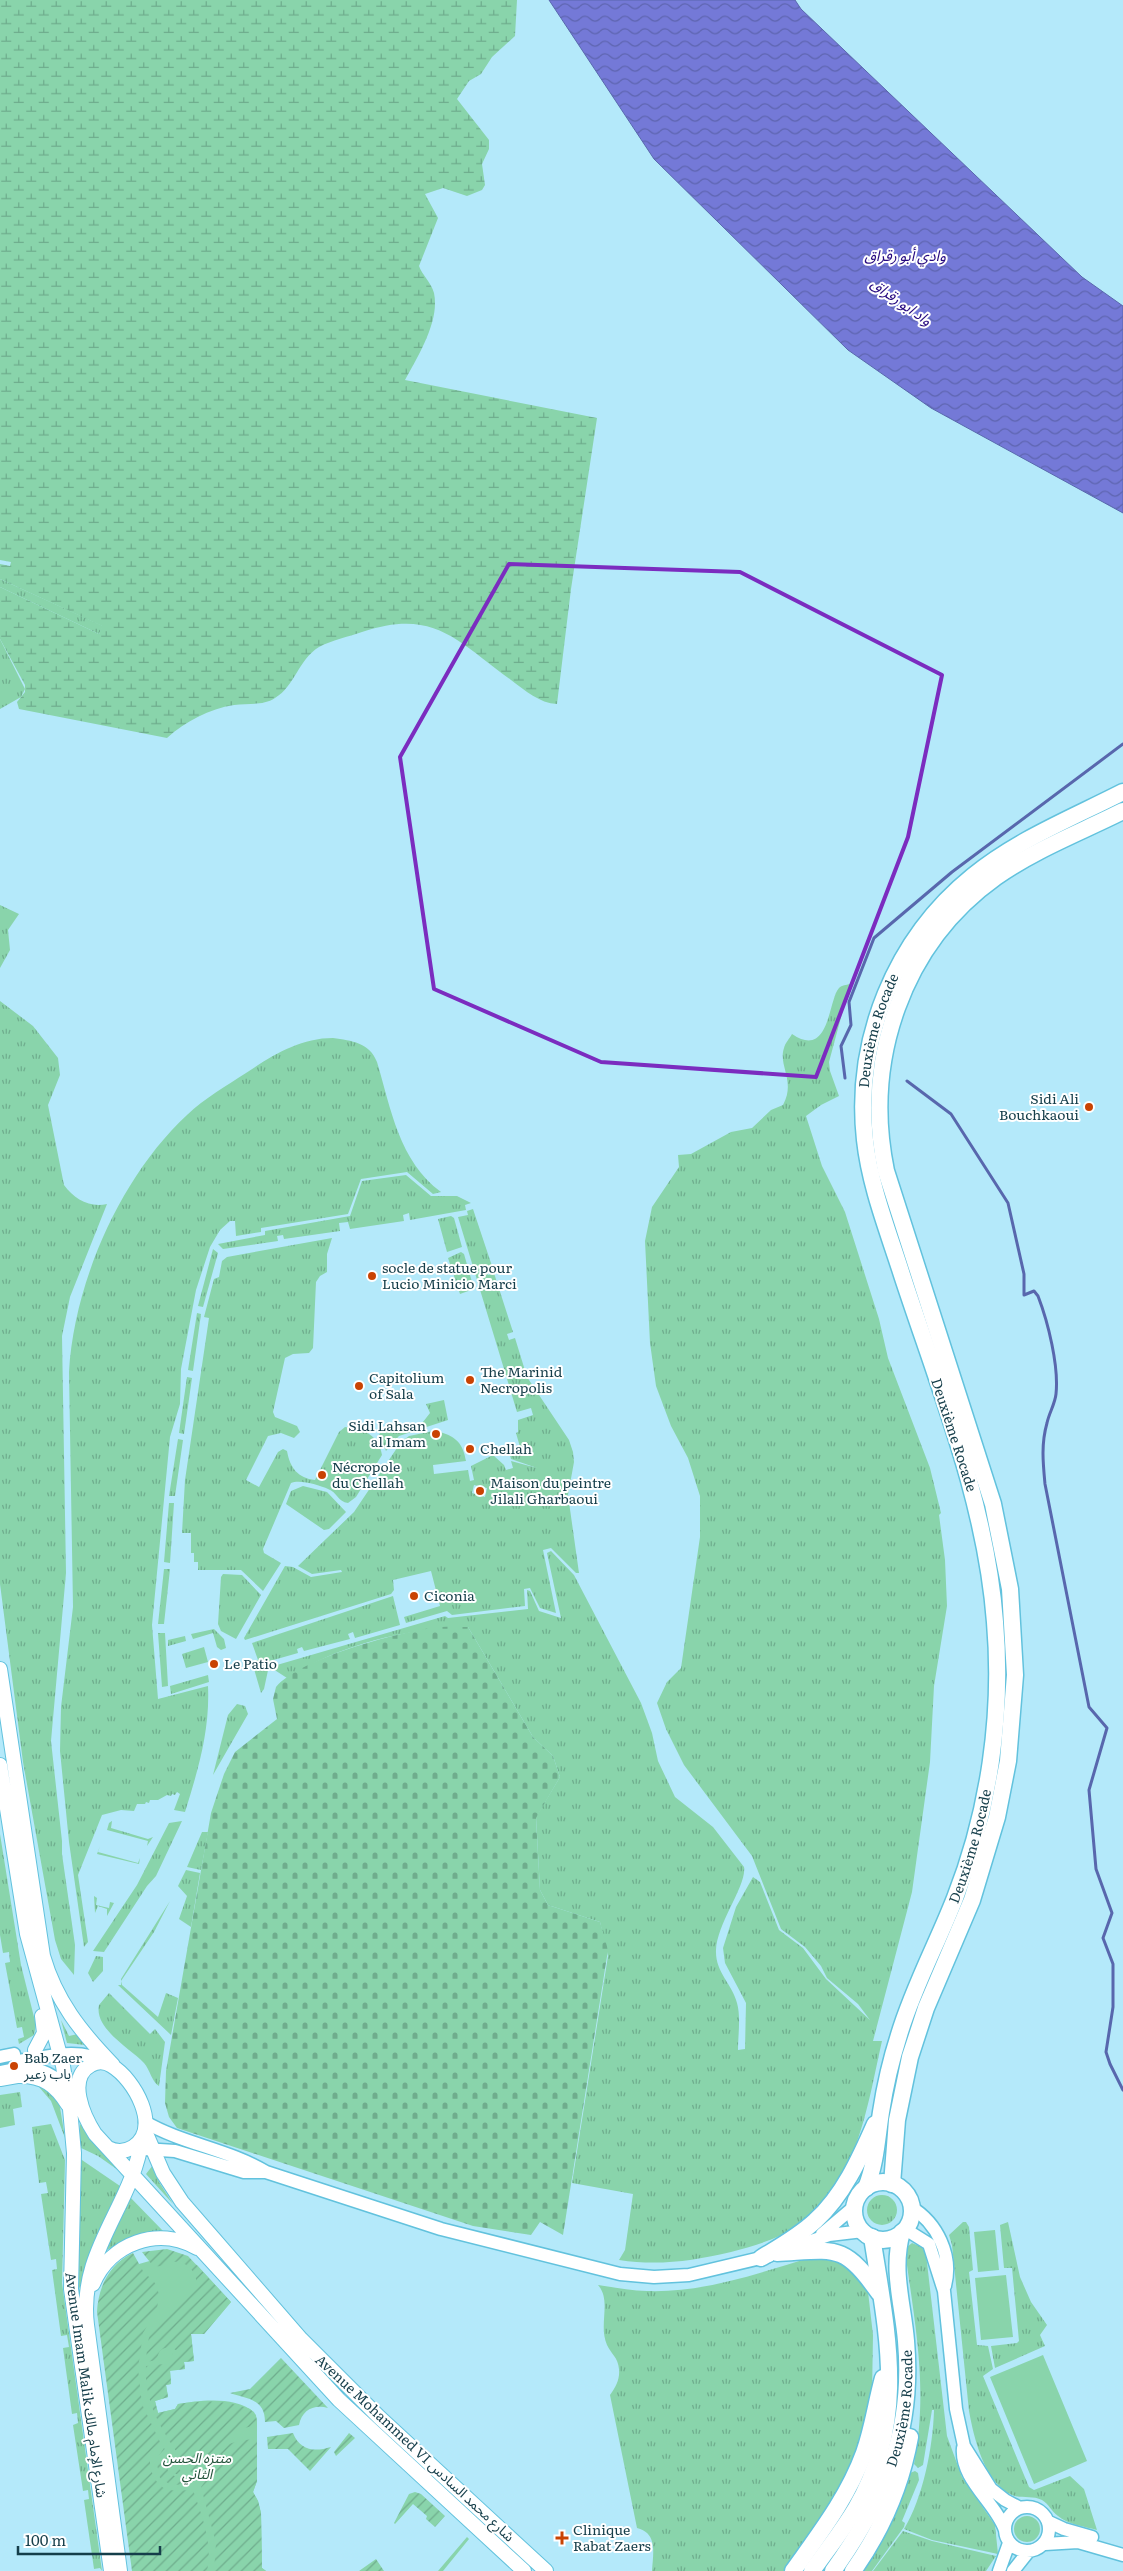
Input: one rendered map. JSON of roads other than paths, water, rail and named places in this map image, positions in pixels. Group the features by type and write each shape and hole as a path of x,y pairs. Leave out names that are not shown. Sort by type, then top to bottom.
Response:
{"highway":[{"name":"Deuxième Rocade","path":"866,2188 875,2161 882,2105 903,2021 956,1897 980,1817 994,1735 997,1652 991,1579 979,1516 871,1178 863,1120 866,1061 875,1022 893,976 918,934 944,903 972,876 1004,853 1123,792"},
{"name":"Deuxième Rocade","path":"892,2184 897,2120 910,2057 929,2000 972,1900 997,1817 1012,1732 1015,1675 1010,1588 993,1504 884,1163 878,1102 884,1050 893,1016 910,976 934,939 956,912 982,888 1010,868 1123,811"},
{"path":"761,2258 806,2229 829,2206 856,2164 882,2105"},
{"path":"881,2182 892,2184 905,2192 911,2207 910,2218 904,2230 888,2239 867,2234 857,2222 855,2206 858,2196 866,2188 881,2182"},
{"name":"Deuxième Rocade","path":"833,2571 858,2536 878,2500 899,2441 905,2401 906,2339 896,2264 904,2230"},
{"name":"Deuxième Rocade","path":"812,2571 856,2508 875,2468 888,2418 890,2360 881,2296 867,2234"},
{"path":"777,2253 828,2251 844,2255 857,2264 881,2296"},
{"path":"793,2571 829,2520 853,2480 870,2437 882,2383 890,2360"},
{"path":"853,2571 885,2518 901,2476 910,2432 905,2401"}],"main road":[{"path":"0,1669 42,1956 56,1994 78,2028 108,2062"},
{"path":"0,1765 27,1934 43,1998 80,2098"},
{"path":"36,2050 44,2033 41,2011 43,1998"},
{"name":"Avenue Imam Malik شارع الإمام مالك","path":"61,2050 70,2109 74,2153 71,2289 111,2571"},
{"name":"Avenue Mohammed VI شارع محمد السادس","path":"524,2571 339,2400 108,2148 85,2118 80,2098 79,2082 82,2072 90,2065 108,2062 136,2092 143,2140 182,2202 313,2352 373,2411 546,2571"},
{"path":"0,2079 17,2065 54,2086 70,2109"},
{"path":"108,2148 120,2151 143,2140"},
{"name":"Avenue Imam Malik شارع الإمام مالك","path":"120,2571 85,2306 86,2285 93,2262 132,2172 143,2140"},
{"path":"85,2306 102,2268 116,2253 131,2244 149,2239 167,2238 190,2244 203,2251"}],"street":[{"path":"17,2065 36,2050 61,2050 84,2054 108,2062"},
{"path":"0,2072 61,2050"},
{"path":"0,2057 17,2065"},
{"path":"0,2064 17,2065 47,2072 67,2089 85,2118"},
{"path":"143,2140 166,2133 250,2164 266,2172 441,2229 620,2274 654,2277 689,2276 761,2258 818,2237 867,2234"},
{"path":"143,2140 244,2172 266,2172"},
{"path":"818,2237 855,2206"},
{"path":"911,2207 929,2221 941,2241 947,2274 944,2291"},
{"path":"904,2230 930,2244 944,2291 956,2409 964,2446 963,2455 968,2469 998,2515 1009,2542 1016,2549 1028,2552 1037,2550 1045,2544 1049,2537 1049,2522"},
{"path":"964,2446 991,2489 1005,2500 1020,2508"},
{"path":"1005,2530 1009,2516 1020,2508 1027,2507 1040,2511 1049,2522 1067,2530 1123,2546"},
{"path":"999,2571 1009,2542"},
{"path":"1045,2544 1078,2542 1123,2555"},
{"path":"1012,2571 1028,2552"}],"water":[{"name":"وادي أبو رقراق","path":"549,0 795,0 801,9 1082,277 1123,306 1123,513 931,408 848,350 654,159"}],"waterway":[{"path":"845,1078 841,1046 851,1025 849,1002 874,938 952,872 1123,744"},
{"path":"907,1081 951,1114 1008,1203 1024,1274 1024,1295 1034,1291 1038,1296 1052,1344 1056,1371 1056,1394 1048,1419 1043,1446 1045,1484 1089,1707 1107,1728 1089,1790 1096,1869 1112,1913 1103,1938 1113,1964 1113,2007 1106,2052 1123,2090"}],"place":[{"name":"Sidi Ali Bouchkaoui","path":"1089,1107"},
{"name":"socle de statue pour Lucio Minicio Marci","path":"372,1276"},
{"name":"The Marinid Necropolis","path":"470,1380"},
{"name":"Capitolium of Sala","path":"359,1386"},
{"name":"Sidi Lahsan al Imam","path":"436,1434"},
{"name":"Chellah","path":"470,1449"},
{"name":"Nécropole du Chellah","path":"322,1475"},
{"name":"Maison du peintre Jilali Gharbaoui","path":"480,1491"},
{"name":"Ciconia","path":"414,1596"},
{"name":"Le Patio","path":"214,1664"},
{"name":"Bab Zaer باب زعير","path":"14,2066"},
{"name":"Clinique Rabat Zaers","path":"562,2538"}],"water label":[{"name":"واد ابو رقراق","path":"901,302"}],"park label":[{"name":"منتزه الحسن الثاني","path":"197,2466"}]}
